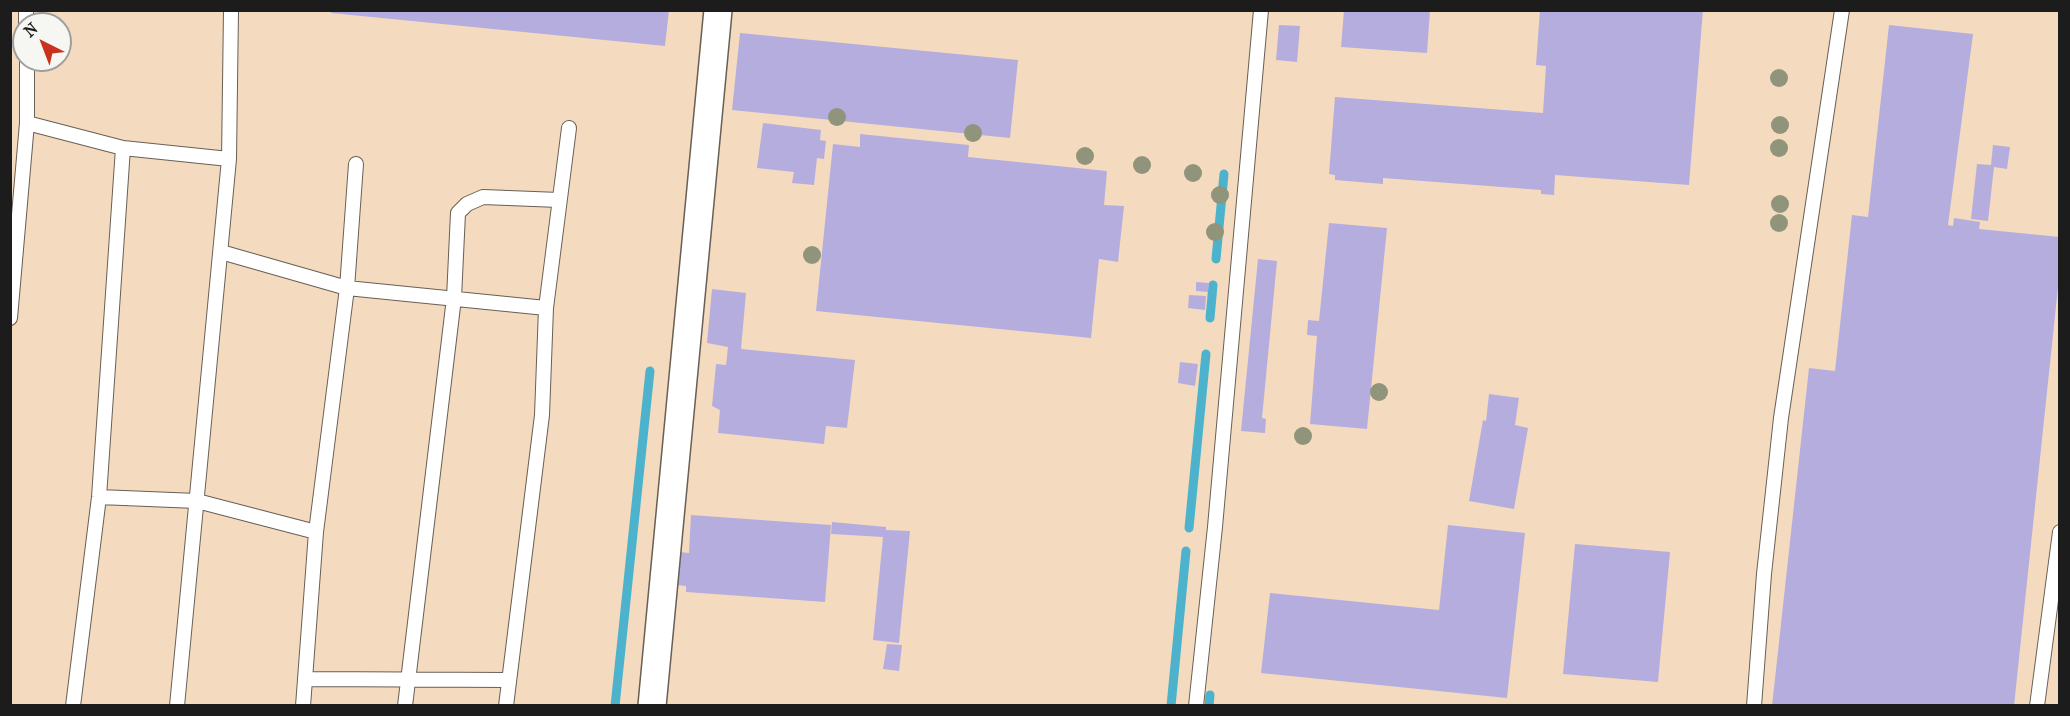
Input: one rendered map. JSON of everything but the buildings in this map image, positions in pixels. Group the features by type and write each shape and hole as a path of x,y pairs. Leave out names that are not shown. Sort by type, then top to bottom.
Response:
{"street":[{"path":"652,705 718,10"}],"lane":[{"path":"177,705 229,159 231,10"},
{"path":"1196,705 1215,528 1261,10"},
{"path":"1754,705 1764,574 1781,418 1842,10"},
{"path":"10,318 27,123 27,72"},
{"path":"27,123 123,148 229,159"},
{"path":"506,705 542,415 546,308 569,128"},
{"path":"74,705 99,497 123,148"},
{"path":"303,705 316,532 347,288 356,164"},
{"path":"405,705 454,298 458,213 467,204 483,198 559,200"},
{"path":"221,252 347,288 546,308"},
{"path":"99,497 197,501 316,532"},
{"path":"2037,705 2060,532"},
{"path":"305,679 509,680"}],"waterway":[{"path":"1216,259 1224,174"},
{"path":"1210,318 1213,285"},
{"path":"1189,528 1206,354"},
{"path":"615,706 650,371"},
{"path":"1171,706 1186,551"},
{"path":"1209,706 1210,695"}]}
